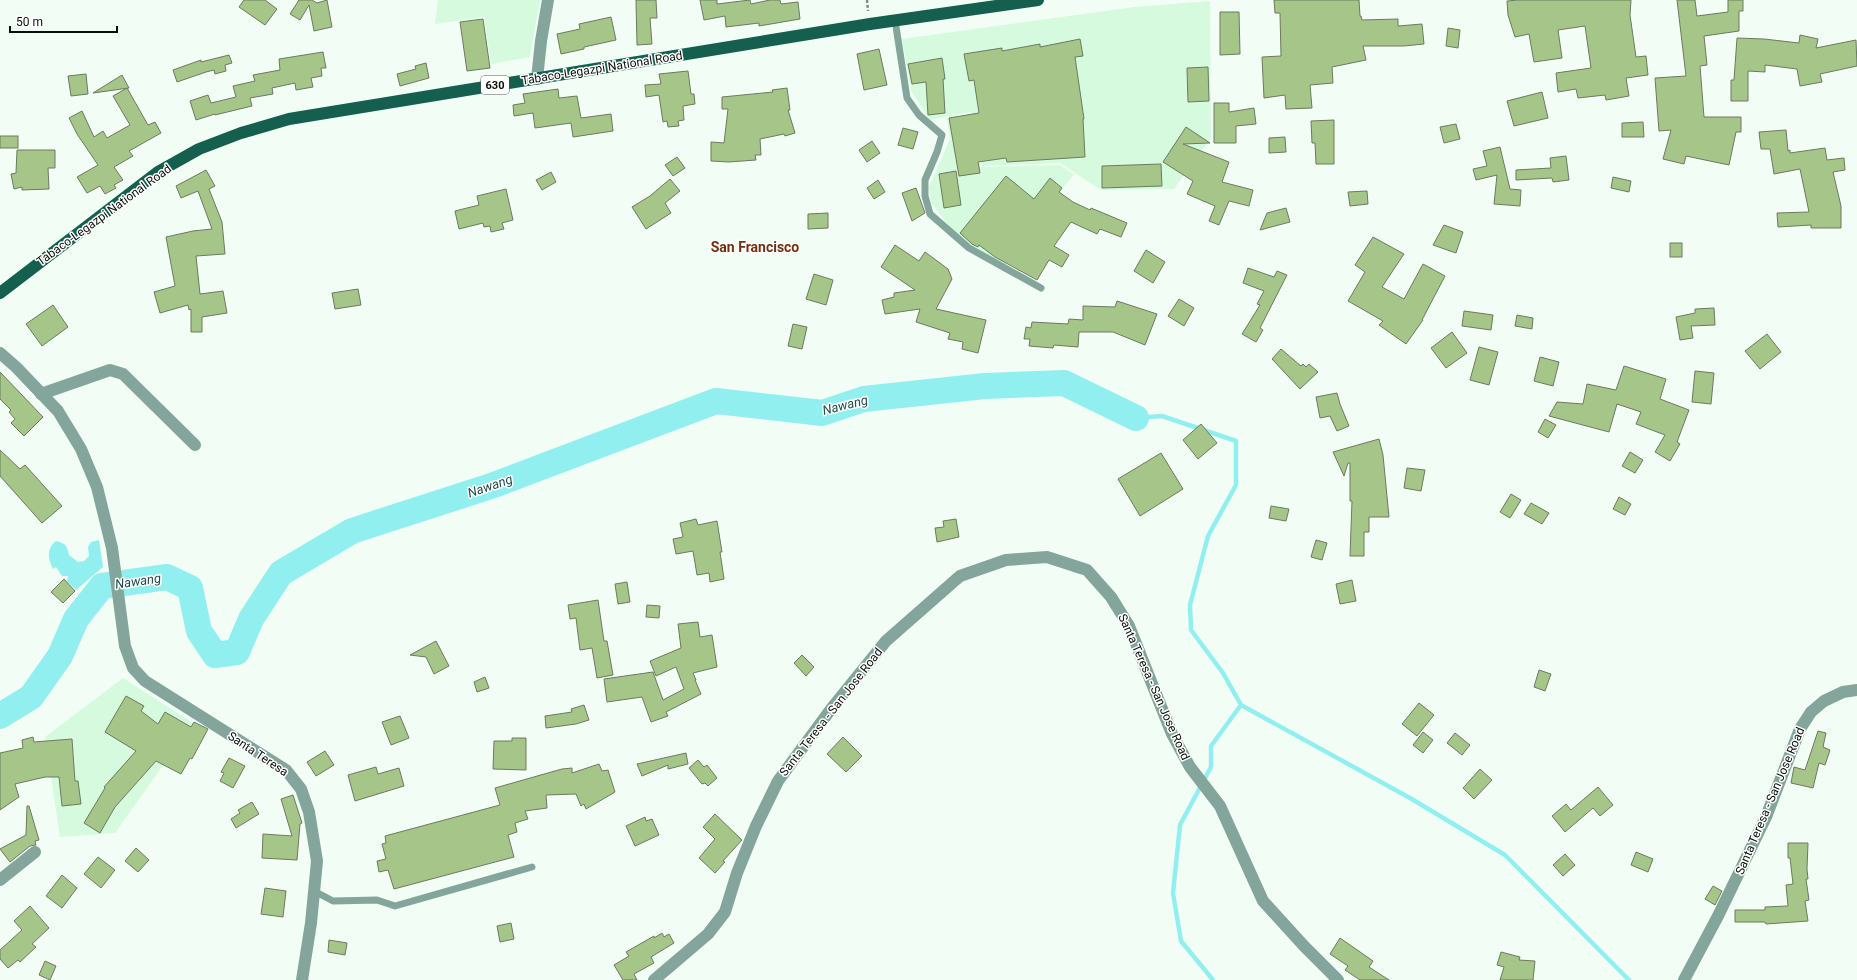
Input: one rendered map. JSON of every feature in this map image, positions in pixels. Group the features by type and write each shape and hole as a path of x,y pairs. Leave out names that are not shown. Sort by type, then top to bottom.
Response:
{"main road":[{"name":"Tabaco-Legazpi National Road","path":"0,293 158,172 199,149 241,133 289,119 895,20 1038,0"}],"street":[{"path":"537,78 541,41 548,0"},
{"path":"0,353 16,366 42,394 110,370 123,374 195,445"},
{"name":"Santa Teresa","path":"42,394 58,411 81,449 97,487 112,548 124,646 133,668 145,680 286,770 302,789 310,812 317,860 302,980"},
{"name":"Santa Teresa - San Jose Road","path":"654,980 708,934 725,912 737,873 756,826 778,781 831,709 886,642 960,576 1006,560 1047,557 1087,570 1111,597 1129,626 1172,734 1190,767 1220,806 1263,901 1304,946 1338,980"},
{"name":"Santa Teresa - San Jose Road","path":"1684,980 1718,916 1762,824 1800,729 1811,712 1824,701 1843,692 1857,690"},
{"path":"0,880 35,852"}],"lane":[{"path":"895,20 907,98 919,115 942,134 937,152 925,180 925,196 930,214 969,248 1041,288"},
{"path":"314,891 333,901 377,900 395,906 532,867"}],"shaded area":[{"path":"438,0 540,0 530,57 491,64 484,17 435,24"},
{"path":"1210,1 1211,138 1174,189 1101,190 1060,163 982,166 971,112 930,120 911,91 902,39 1134,7"},
{"path":"971,114 981,167 1060,165 1074,174 1030,230 1006,265 976,249 951,228 931,203 929,187 950,139 947,118"},
{"path":"123,678 193,723 115,833 60,837 45,737"}],"water":[{"path":"99,540 103,567 76,590 67,581 68,576 62,576 56,567 53,569 49,557 49,550 56,541 64,544 69,555 78,562 84,561 89,556 88,547 91,542"}],"building":[{"path":"244,0 265,0 277,9 265,25 239,7"},
{"path":"299,0 312,0 317,3 327,0 332,27 314,31 309,5 300,20 290,14"},
{"path":"636,0 656,0 657,18 650,18 652,44 637,45"},
{"path":"700,0 717,0 717,4 750,0 751,4 770,0 780,0 781,4 798,2 800,19 759,26 759,23 726,27 725,16 704,20"},
{"path":"1274,0 1359,0 1360,16 1362,20 1398,19 1398,26 1422,24 1424,44 1404,46 1363,46 1366,60 1332,67 1333,83 1310,85 1312,108 1286,109 1285,95 1264,98 1262,57 1281,56 1280,13 1275,13"},
{"path":"1631,0 1630,15 1636,57 1646,56 1648,75 1626,78 1629,96 1606,100 1605,95 1578,98 1576,89 1558,92 1556,73 1591,68 1585,26 1558,30 1562,58 1534,62 1529,34 1515,37 1508,15 1507,1"},
{"path":"1677,0 1695,0 1697,16 1728,12 1728,0 1743,0 1743,11 1739,11 1739,31 1704,36 1707,65 1700,66 1704,117 1741,117 1741,132 1736,132 1729,165 1686,156 1684,164 1663,159 1671,130 1659,131 1655,78 1686,76"},
{"path":"1220,12 1239,12 1240,54 1220,55"},
{"path":"611,17 616,40 561,54 557,34 580,29 579,24"},
{"path":"483,19 490,68 467,71 460,22"},
{"path":"1448,28 1460,30 1458,48 1446,46"},
{"path":"1800,35 1818,39 1816,48 1856,40 1857,66 1820,74 1822,82 1800,86 1797,69 1765,65 1765,72 1748,71 1748,101 1731,101 1731,80 1734,80 1737,38 1799,43"},
{"path":"1080,39 1083,56 1075,57 1084,119 1085,157 1007,162 1006,158 978,162 980,173 959,176 949,118 979,113 974,80 969,81 964,54 1002,48 1002,51 1040,44 1040,47"},
{"path":"879,49 887,85 864,90 857,54"},
{"path":"323,52 326,68 321,68 322,76 311,78 313,87 296,90 295,83 272,88 273,94 250,98 252,106 215,114 196,120 190,101 208,95 211,103 236,97 233,86 255,81 253,75 280,70 279,59"},
{"path":"229,55 232,63 225,65 226,71 215,74 214,70 177,82 173,70 201,60 201,62"},
{"path":"942,58 945,79 943,79 945,113 928,115 926,82 912,84 908,64"},
{"path":"426,63 429,78 400,86 397,74 416,69 415,66"},
{"path":"1208,67 1209,101 1188,102 1187,68"},
{"path":"688,71 691,94 694,94 695,104 683,106 684,120 678,121 679,126 668,127 667,121 663,122 659,95 646,97 645,85 661,84 659,74"},
{"path":"86,74 88,94 71,96 68,76"},
{"path":"122,75 129,88 93,93"},
{"path":"127,88 148,125 155,122 161,133 129,151 133,156 114,167 123,180 114,185 116,188 105,194 100,186 87,193 77,177 98,165 77,134 69,118 82,111 94,137 103,131 107,138 130,125 113,96"},
{"path":"787,88 790,110 788,110 795,133 785,136 784,134 760,139 761,155 755,155 756,160 729,162 711,161 711,142 724,143 728,109 722,109 722,97 773,92 772,90"},
{"path":"558,89 559,98 577,96 581,118 611,114 613,131 573,137 571,123 535,128 533,113 514,116 513,105 525,103 523,94"},
{"path":"1542,92 1548,118 1514,126 1507,101"},
{"path":"1214,103 1229,103 1229,112 1254,108 1256,124 1236,126 1236,143 1214,143"},
{"path":"1334,120 1334,164 1316,164 1315,143 1312,143 1311,121"},
{"path":"1643,122 1644,137 1622,137 1622,123"},
{"path":"1456,124 1460,139 1444,143 1440,127"},
{"path":"1186,127 1210,143 1183,144 1229,162 1222,182 1253,190 1249,206 1229,201 1219,225 1209,221 1215,206 1187,194 1193,181 1163,162"},
{"path":"903,128 918,132 913,149 898,145"},
{"path":"1786,130 1788,151 1790,150 1790,153 1825,148 1827,160 1844,158 1845,170 1833,172 1841,206 1841,228 1811,228 1811,225 1778,227 1777,213 1809,212 1800,169 1774,174 1770,149 1761,149 1759,132"},
{"path":"0,136 18,136 18,148 0,148"},
{"path":"1285,137 1286,152 1269,153 1269,138"},
{"path":"872,141 880,153 867,162 859,150"},
{"path":"1500,147 1510,189 1521,190 1520,206 1494,204 1497,175 1476,180 1473,169 1487,166 1483,151"},
{"path":"17,150 55,150 55,168 48,168 49,189 22,190 22,187 14,189 11,174 16,173"},
{"path":"1566,156 1569,180 1553,182 1552,178 1516,180 1516,170 1551,168 1550,158"},
{"path":"677,157 685,168 673,176 665,165"},
{"path":"1161,164 1162,186 1102,188 1102,166"},
{"path":"206,170 215,186 209,189 222,222 225,254 196,256 200,294 223,291 227,313 202,317 202,332 191,332 191,309 189,310 188,305 160,313 154,292 175,286 166,237 193,231 212,229 198,191 181,198 176,186"},
{"path":"956,171 961,205 944,208 939,174"},
{"path":"551,172 556,182 542,190 536,180"},
{"path":"1006,176 1034,199 1050,178 1062,188 1059,192 1073,202 1090,210 1091,208 1127,223 1121,237 1100,229 1097,234 1071,222 1054,246 1069,255 1062,267 1049,260 1037,280 995,257 979,245 978,247 972,244 960,233"},
{"path":"1613,177 1631,181 1629,192 1611,188"},
{"path":"670,179 680,191 665,203 671,213 646,229 632,207 650,196"},
{"path":"878,180 885,192 874,199 867,188"},
{"path":"916,188 925,213 912,221 902,193"},
{"path":"506,189 513,220 502,223 504,229 491,232 490,226 484,227 483,223 459,229 455,211 479,205 477,196"},
{"path":"1367,191 1368,204 1350,206 1348,192"},
{"path":"1286,208 1290,222 1260,230 1267,213"},
{"path":"828,213 828,228 808,229 808,214"},
{"path":"1444,225 1463,232 1456,253 1433,245"},
{"path":"1373,237 1404,254 1382,287 1404,299 1423,264 1445,276 1423,320 1406,344 1379,325 1383,321 1348,301 1365,272 1355,265"},
{"path":"1670,243 1682,243 1682,257 1670,257"},
{"path":"895,245 919,261 925,252 948,269 952,279 936,309 986,320 978,353 962,349 963,342 948,339 950,333 916,322 920,309 885,314 882,300 894,297 894,293 915,290 881,267"},
{"path":"1146,250 1165,262 1153,283 1134,271"},
{"path":"1248,268 1274,277 1277,271 1287,275 1260,328 1263,330 1256,342 1242,334 1260,305 1257,304 1264,291 1243,283"},
{"path":"814,274 833,280 826,305 806,299"},
{"path":"358,289 361,305 335,309 332,293"},
{"path":"1179,299 1194,308 1184,326 1168,316"},
{"path":"1117,301 1157,314 1145,345 1113,332 1079,332 1078,347 1054,345 1053,348 1029,346 1030,339 1024,339 1026,327 1031,328 1032,322 1068,324 1069,319 1083,320 1083,306 1115,307"},
{"path":"53,305 68,327 42,346 26,324"},
{"path":"1714,308 1715,325 1691,326 1693,338 1680,340 1676,317 1695,313 1695,309"},
{"path":"1464,311 1493,315 1491,330 1462,326"},
{"path":"1517,315 1533,318 1532,329 1515,326"},
{"path":"793,324 807,327 802,349 788,346"},
{"path":"1452,332 1467,353 1446,368 1431,348"},
{"path":"1767,334 1781,352 1760,369 1745,351"},
{"path":"1479,347 1498,352 1489,385 1470,380"},
{"path":"1281,349 1301,366 1303,364 1306,367 1309,364 1318,372 1300,389 1272,359"},
{"path":"1540,357 1559,362 1553,386 1534,381"},
{"path":"1624,366 1666,379 1660,399 1689,410 1677,442 1680,444 1670,461 1655,452 1665,435 1636,424 1641,412 1617,404 1609,432 1549,416 1557,402 1583,404 1587,384 1616,390"},
{"path":"1695,371 1714,373 1711,404 1692,402"},
{"path":"0,372 43,417 24,436 11,423 15,419 9,412 11,410 0,399"},
{"path":"1337,393 1349,426 1337,431 1330,416 1320,418 1316,397"},
{"path":"1545,419 1556,425 1548,438 1538,432"},
{"path":"1201,424 1217,443 1198,459 1183,440"},
{"path":"1379,439 1383,455 1389,517 1369,517 1369,532 1364,532 1364,556 1350,556 1352,501 1350,501 1350,463 1348,463 1344,476 1333,452"},
{"path":"0,450 20,469 25,465 62,506 42,523 0,476"},
{"path":"1630,452 1643,460 1635,473 1622,466"},
{"path":"1161,453 1183,489 1140,516 1118,479"},
{"path":"1407,468 1425,470 1421,491 1404,488"},
{"path":"1511,494 1521,500 1510,518 1500,512"},
{"path":"1619,497 1631,504 1625,515 1613,509"},
{"path":"1531,503 1549,513 1542,524 1524,514"},
{"path":"1271,506 1289,509 1286,521 1269,518"},
{"path":"696,519 698,525 717,521 722,552 720,552 724,579 710,582 709,573 697,575 693,551 676,554 673,539 683,537 680,523"},
{"path":"956,519 959,537 937,542 935,528 944,527 943,521"},
{"path":"1316,540 1327,543 1322,560 1311,557"},
{"path":"64,579 75,591 63,603 51,592"},
{"path":"1352,580 1356,601 1340,604 1336,584"},
{"path":"627,582 630,602 618,604 615,584"},
{"path":"598,600 604,641 607,641 613,675 597,678 592,648 580,650 576,618 570,619 568,605"},
{"path":"647,605 660,606 659,618 646,617"},
{"path":"698,622 700,637 712,635 717,667 693,673 701,694 666,712 668,716 651,722 642,697 607,702 604,679 653,672 663,700 684,689 676,667 656,676 650,661 681,648 678,624"},
{"path":"436,641 449,666 434,674 426,657 410,655"},
{"path":"802,655 814,667 806,676 794,663"},
{"path":"1539,670 1551,674 1545,691 1534,687"},
{"path":"485,677 489,688 477,692 474,682"},
{"path":"126,696 144,706 141,711 158,724 165,712 191,727 194,722 208,729 192,759 190,758 181,774 156,761 115,807 100,833 84,823 105,788 104,787 136,751 105,732"},
{"path":"1419,703 1434,715 1417,736 1402,724"},
{"path":"584,705 589,720 576,724 546,728 545,716 572,712 571,709"},
{"path":"400,716 409,738 391,745 382,722"},
{"path":"1818,731 1826,733 1823,747 1830,750 1825,765 1819,763 1813,788 1791,783 1794,767 1805,770"},
{"path":"1423,732 1433,740 1423,753 1413,745"},
{"path":"1455,733 1470,745 1462,755 1447,743"},
{"path":"33,737 34,742 72,739 75,781 78,781 81,804 62,806 59,777 45,777 15,784 19,797 0,810 0,753 23,748 22,740"},
{"path":"843,737 862,756 846,772 827,754"},
{"path":"512,738 526,738 526,770 493,769 494,741 512,741"},
{"path":"325,751 334,765 316,776 307,762"},
{"path":"686,753 688,764 668,769 668,765 642,776 637,764"},
{"path":"229,758 245,766 233,788 220,781 224,773 221,772"},
{"path":"698,760 704,767 707,765 717,778 708,786 705,783 702,784 689,768"},
{"path":"599,764 602,771 608,770 615,792 586,809 584,804 581,806 576,794 546,795 547,808 525,811 528,819 515,823 517,832 508,835 514,857 394,889 388,870 379,872 377,861 386,859 382,844 386,843 385,836 500,805 495,788 562,769 572,768 572,773"},
{"path":"376,767 378,774 399,768 404,786 355,801 348,775"},
{"path":"1480,769 1492,780 1474,799 1463,788"},
{"path":"1598,787 1613,805 1600,816 1593,808 1565,832 1552,816 1566,804 1571,810"},
{"path":"293,795 302,823 300,824 297,860 262,858 263,834 292,836 281,799"},
{"path":"252,802 259,814 236,828 231,819 240,813 238,810"},
{"path":"27,806 29,806 39,840 35,841 36,845 30,846 10,862 0,849 26,835"},
{"path":"715,814 742,840 723,861 725,862 715,873 699,858 715,839 703,827"},
{"path":"645,817 646,821 652,819 659,835 635,846 626,826"},
{"path":"1788,843 1808,843 1808,879 1806,879 1809,900 1805,901 1808,921 1766,924 1765,922 1735,922 1735,910 1765,910 1765,907 1788,906 1786,885 1793,884 1790,858 1788,858"},
{"path":"136,848 149,860 138,872 125,861"},
{"path":"1636,852 1653,859 1648,872 1631,865"},
{"path":"1565,854 1575,865 1563,876 1553,865"},
{"path":"98,857 115,870 101,888 84,874"},
{"path":"62,875 77,888 62,908 46,896"},
{"path":"1713,886 1722,891 1715,905 1705,899"},
{"path":"265,888 286,891 283,917 261,914"},
{"path":"30,906 49,928 32,944 36,947 20,962 18,960 8,968 0,959 0,950 22,930 14,921"},
{"path":"511,923 514,939 500,942 497,926"},
{"path":"662,933 664,937 669,934 674,943 651,957 654,963 634,974 637,980 623,980 614,965 629,956 626,952"},
{"path":"1340,938 1373,961 1369,967 1389,980 1360,980 1345,970 1348,966 1330,954"},
{"path":"329,940 347,943 345,955 328,952"},
{"path":"1501,952 1520,957 1519,960 1535,961 1533,980 1500,980 1504,967 1497,965"},
{"path":"45,961 56,966 50,980 39,975"}],"waterway":[{"name":"Nawang","path":"0,716 31,697 60,656 76,619 102,586 167,577 190,588 199,631 215,655 237,652 251,619 281,573 352,531 494,485 716,401 822,413 864,399 985,386 1064,383 1136,418"},
{"path":"1136,418 1162,416 1236,441 1236,485 1208,536 1190,605 1191,630 1223,673 1241,705 1211,746 1211,767 1180,825 1173,893 1181,941 1213,980"},
{"path":"1241,705 1410,798 1505,855 1629,980"}],"district":[{"name":"San Francisco","path":"755,247"}]}
